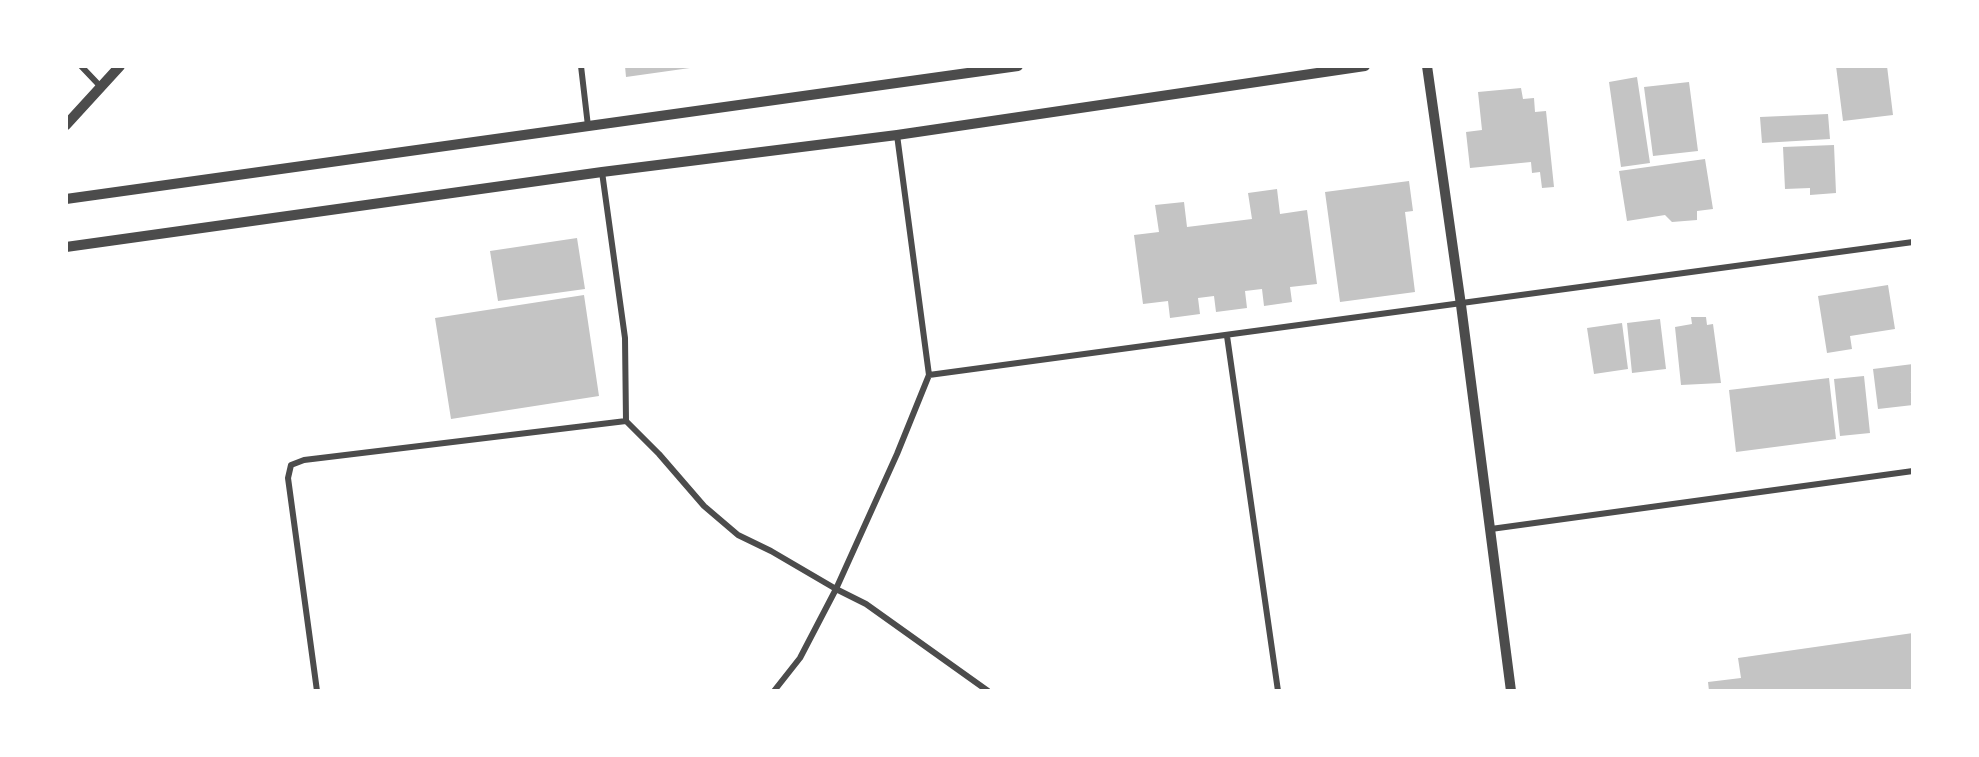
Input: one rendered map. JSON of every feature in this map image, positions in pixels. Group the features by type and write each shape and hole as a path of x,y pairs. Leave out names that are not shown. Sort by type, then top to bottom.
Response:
{"street":[{"path":"81,66 100,86"},
{"path":"66,125 120,66"},
{"path":"581,66 588,126"},
{"path":"66,200 1018,66"},
{"path":"66,246 602,172 897,135 1365,66"},
{"path":"1427,66 1461,305 1511,691"},
{"path":"774,691 800,658 836,589 897,454 929,375 897,135"},
{"path":"602,172 625,338 626,421 660,454 704,506 738,535 866,604 988,691"},
{"path":"929,375 1461,305 1913,242"},
{"path":"1227,336 1278,691"},
{"path":"317,691 288,478 291,465 304,460 626,421"},
{"path":"1491,529 1913,471"}],"building":[{"path":"625,66 697,66 697,67 626,77"},
{"path":"1836,66 1887,66 1893,115 1843,121"},
{"path":"1637,77 1650,163 1621,167 1609,82"},
{"path":"1689,82 1698,151 1653,156 1644,87"},
{"path":"1521,88 1523,99 1534,98 1535,112 1546,111 1554,187 1542,188 1540,172 1532,173 1531,162 1470,168 1466,132 1482,130 1478,92"},
{"path":"1828,114 1830,139 1762,143 1760,117"},
{"path":"1834,145 1836,193 1810,195 1810,188 1785,189 1783,147"},
{"path":"1705,159 1713,209 1697,211 1697,220 1672,222 1665,215 1627,221 1619,171"},
{"path":"1409,181 1413,211 1405,212 1415,292 1340,302 1325,192"},
{"path":"1277,189 1280,214 1307,210 1317,284 1290,287 1292,302 1264,306 1262,289 1245,291 1247,308 1216,312 1214,296 1198,298 1200,314 1170,318 1168,301 1143,304 1134,235 1159,232 1155,205 1184,202 1187,227 1252,219 1248,193"},
{"path":"577,238 585,289 498,301 490,251"},
{"path":"1888,285 1895,329 1850,336 1852,349 1827,353 1818,296"},
{"path":"584,295 599,396 451,419 435,318"},
{"path":"1691,317 1706,317 1707,325 1713,324 1721,383 1681,385 1675,327 1692,324"},
{"path":"1660,319 1666,369 1632,373 1627,323"},
{"path":"1622,323 1628,369 1594,374 1587,328"},
{"path":"1913,364 1913,392 1910,393 1913,393 1913,405 1878,409 1873,369"},
{"path":"1864,376 1870,433 1840,436 1834,379"},
{"path":"1829,378 1836,439 1736,452 1729,390"},
{"path":"1913,633 1913,691 1709,691 1708,682 1741,678 1738,658"}]}
